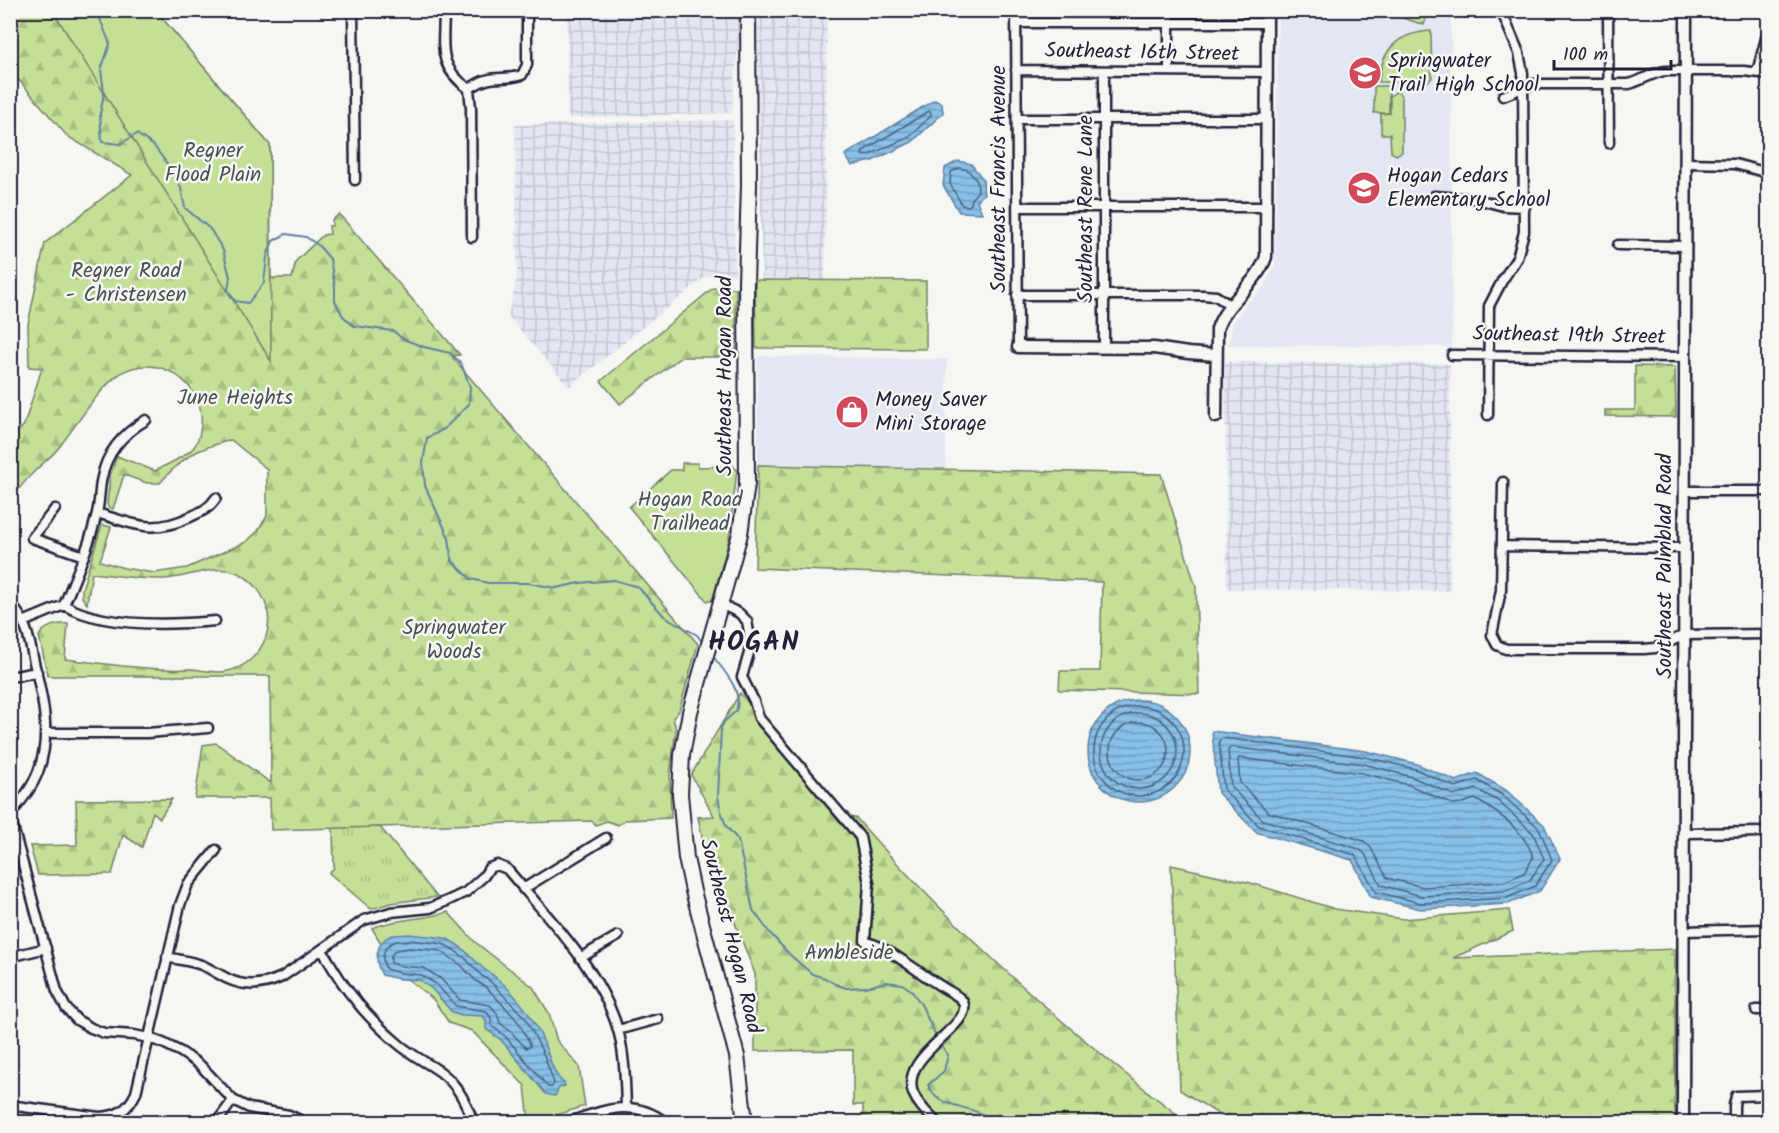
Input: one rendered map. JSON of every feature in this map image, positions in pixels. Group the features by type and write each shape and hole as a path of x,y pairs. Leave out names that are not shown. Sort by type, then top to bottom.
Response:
{"main road":[{"name":"Southeast Hogan Road","path":"745,1122 738,1056 693,891 684,844 680,794 682,755 690,712 740,534 747,484 748,10"}],"street":[{"path":"353,10 355,180"},
{"path":"444,10 446,65 454,77 469,89 472,237"},
{"path":"469,89 489,78 513,78 522,75 527,65 527,10"},
{"name":"Southeast Francis Avenue","path":"1016,10 1018,347"},
{"path":"1168,10 1169,71"},
{"path":"1216,417 1217,329 1220,319 1230,305 1251,283 1263,266 1266,248 1267,10"},
{"path":"1488,415 1489,306 1517,258 1524,232 1525,207 1524,87 1519,53 1501,10"},
{"path":"1609,143 1608,15 1610,10"},
{"name":"Southeast Palmblad Road","path":"1683,1122 1686,10"},
{"path":"1016,24 1267,23"},
{"path":"1757,72 1768,31"},
{"name":"Southeast 16th Street","path":"1016,70 1267,72"},
{"name":"Southeast Rene Lane","path":"1104,71 1104,347"},
{"path":"1503,96 1533,84 1634,83 1660,72 1768,74"},
{"path":"1017,119 1267,119"},
{"path":"1686,163 1735,164 1768,173"},
{"path":"1434,196 1525,207"},
{"path":"1017,207 1266,207"},
{"path":"1618,244 1686,246"},
{"path":"1017,295 1209,295 1219,297 1230,305"},
{"path":"1018,347 1154,348 1216,355"},
{"name":"Southeast 19th Street","path":"1452,355 1685,357"},
{"path":"23,622 64,605 84,556 97,513 101,478 111,453 128,432 146,420"},
{"path":"1503,482 1500,596 1492,632 1498,646 1506,649 1644,649 1655,648 1685,635 1768,634"},
{"path":"1685,491 1768,491"},
{"path":"97,513 147,527 163,527 180,522 210,507 216,498"},
{"path":"55,509 32,538 84,556"},
{"path":"1502,546 1685,548"},
{"path":"10,602 23,622 37,672 45,710 46,733 38,773 30,789 10,815 57,991 66,1008 77,1020 104,1033 149,1038 181,1052 200,1065 232,1100 249,1108 289,1115 304,1122"},
{"path":"720,604 739,613 747,621 749,653 742,677 752,696 759,718 860,837 869,883 865,941 882,948 963,1001 964,1010 954,1026 936,1042 914,1069 911,1079 914,1096 936,1122"},
{"path":"64,605 87,615 118,620 174,625 216,621"},
{"path":"10,677 37,672"},
{"path":"46,733 147,733 208,728"},
{"path":"1684,833 1768,832"},
{"path":"523,889 606,838"},
{"path":"10,1108 16,1106 111,1117 119,1114 131,1102 136,1093 176,916 188,884 216,850"},
{"path":"167,957 201,964 230,981 257,985 268,983 282,977 364,920 391,912 430,908 447,901 466,892 484,876 489,868 497,865 507,869 580,958 607,1002 618,1029 624,1058 626,1107"},
{"path":"1684,931 1768,929"},
{"path":"580,958 618,936"},
{"path":"10,957 46,948"},
{"path":"322,950 352,996 375,1022 395,1042 414,1057 433,1066 457,1088 473,1122"},
{"path":"1756,1010 1768,1010"},
{"path":"618,1029 657,1019"},
{"path":"1734,1122 1734,1104 1737,1096 1768,1095"},
{"path":"217,1122 232,1100"},
{"path":"568,1122 611,1109 626,1107 648,1112 665,1122"}],"shaded area":[{"path":"567,11 740,11 732,113 568,118"},
{"path":"757,11 827,11 825,280 762,279"},
{"name":"Hogan Cedars Elementary School","path":"1278,11 1451,11 1452,347 1228,345 1233,324 1238,315 1265,286 1275,265"},
{"path":"733,120 735,275 705,277 569,387 508,316 517,277 515,125"},
{"name":"Money Saver Mini Storage","path":"758,356 947,359 946,468 758,465"},
{"path":"1225,362 1450,364 1450,591 1227,589"}],"green space":[{"name":"Springwater Woods","path":"10,11 156,11 270,145 271,278 292,278 296,261 323,235 330,234 329,226 332,226 332,220 339,214 460,355 452,356 454,359 698,644 679,711 673,718 676,729 670,775 671,818 625,820 618,825 607,821 596,825 592,821 271,830 270,798 195,798 203,745 216,743 271,783 270,676 48,676 39,636 48,628 60,624 68,624 65,659 139,668 219,672 237,668 253,657 264,642 268,613 257,588 236,572 218,570 155,579 92,573 87,604 82,597 82,589 103,525 111,527 100,561 154,573 187,568 246,542 258,531 267,516 267,469 231,440 191,455 176,466 160,483 147,483 124,475 113,509 108,507 110,476 117,456 155,471 190,451 197,443 200,432 201,411 188,385 164,369 150,366 135,367 121,373 105,387 57,450 28,478 11,500 11,439 24,425 42,368 29,367 28,324 45,243 132,175 67,136 11,71"},
{"name":"Regner Flood Plain","path":"53,11 156,11 270,145 271,361"},
{"path":"1395,11 1415,11 1427,15 1424,25 1394,15"},
{"path":"1431,31 1432,78 1426,83 1379,82 1383,60 1393,45 1409,35"},
{"path":"1374,86 1389,86 1389,113 1374,113"},
{"path":"1396,92 1402,97 1402,152 1396,155 1391,152 1390,134 1381,134 1381,114 1390,113 1390,96"},
{"path":"755,280 926,281 926,349 756,348"},
{"path":"713,288 736,288 736,357 681,357 620,404 601,381"},
{"path":"1635,366 1675,367 1676,417 1605,416 1605,410 1635,410"},
{"name":"Hogan Road Trailhead","path":"682,463 698,463 698,467 733,466 737,470 729,539 711,601 707,601 629,507 671,470 682,470"},
{"path":"758,465 1161,474 1196,587 1199,694 1059,690 1060,671 1100,671 1102,582 755,568"},
{"name":"Ambleside","path":"740,693 846,817 856,818 973,940 1056,1016 1187,1122 863,1122 863,1105 853,1105 853,1050 755,1051 755,974 703,841 698,817 714,816 691,775"},
{"path":"172,799 160,818 153,812 142,847 123,835 112,874 38,875 30,846 77,845 76,800"},
{"path":"380,827 437,897 391,903 371,909 329,873 334,868 333,828"},
{"path":"1171,865 1251,883 1335,909 1404,919 1509,910 1513,931 1453,958 1675,949 1675,1122 1231,1122 1180,1090"},
{"path":"448,912 475,942 533,987 549,1013 557,1041 579,1066 585,1106 529,1122 525,1086 472,1031 449,1023 433,999 397,971 372,928 390,922"}],"water":[{"path":"934,100 942,103 943,113 912,142 872,161 852,166 845,155"},
{"path":"958,161 971,164 983,179 984,194 977,201 982,213 959,212 943,185 945,168"},
{"path":"1139,700 1168,708 1182,722 1190,751 1182,780 1168,794 1139,802 1110,794 1096,780 1088,751 1096,722 1110,708"},
{"path":"1212,731 1366,751 1417,764 1456,781 1477,773 1506,790 1544,825 1560,859 1540,891 1508,904 1421,909 1371,897 1352,860 1256,832 1218,793"},
{"path":"410,934 444,938 452,942 493,975 515,997 528,1012 542,1038 554,1069 564,1083 565,1086 559,1088 555,1096 546,1094 501,1040 486,1029 486,1020 483,1016 452,1012 432,989 419,980 382,975 377,959 381,943 390,936"}],"waterway":[{"path":"95,10 110,44 101,70 104,93 100,114 102,142 120,144 137,134 154,146 173,172 181,188 185,208 210,229 223,250 230,277 228,290 235,301 248,303 264,283 267,256 273,241 286,234 306,237 318,245 330,259 335,301 343,316 354,326 393,331 403,339 450,353 461,363 470,387 469,404 444,429 427,438 423,463 425,486 449,538 452,561 471,579 488,583 528,583 556,588 614,580 638,587 664,616 697,635 703,643"},
{"path":"712,655 727,674 737,696 736,711 721,728 718,797 726,826 738,840 753,910 789,954 812,974 846,988 866,987 886,982 902,984 911,990 922,1006 937,1039"},
{"path":"940,1044 948,1055 944,1071 928,1085 936,1097 988,1117 993,1122"}],"place":[{"name":"Springwater Trail High School","path":"1365,73"},
{"name":"Hogan Cedars Elementary School","path":"1364,188"},
{"name":"Money Saver Mini Storage","path":"852,412"}],"district":[{"name":"HOGAN","path":"754,642"}],"park label":[{"name":"Regner Road - Christensen","path":"126,283"},
{"name":"June Heights","path":"235,398"}]}
